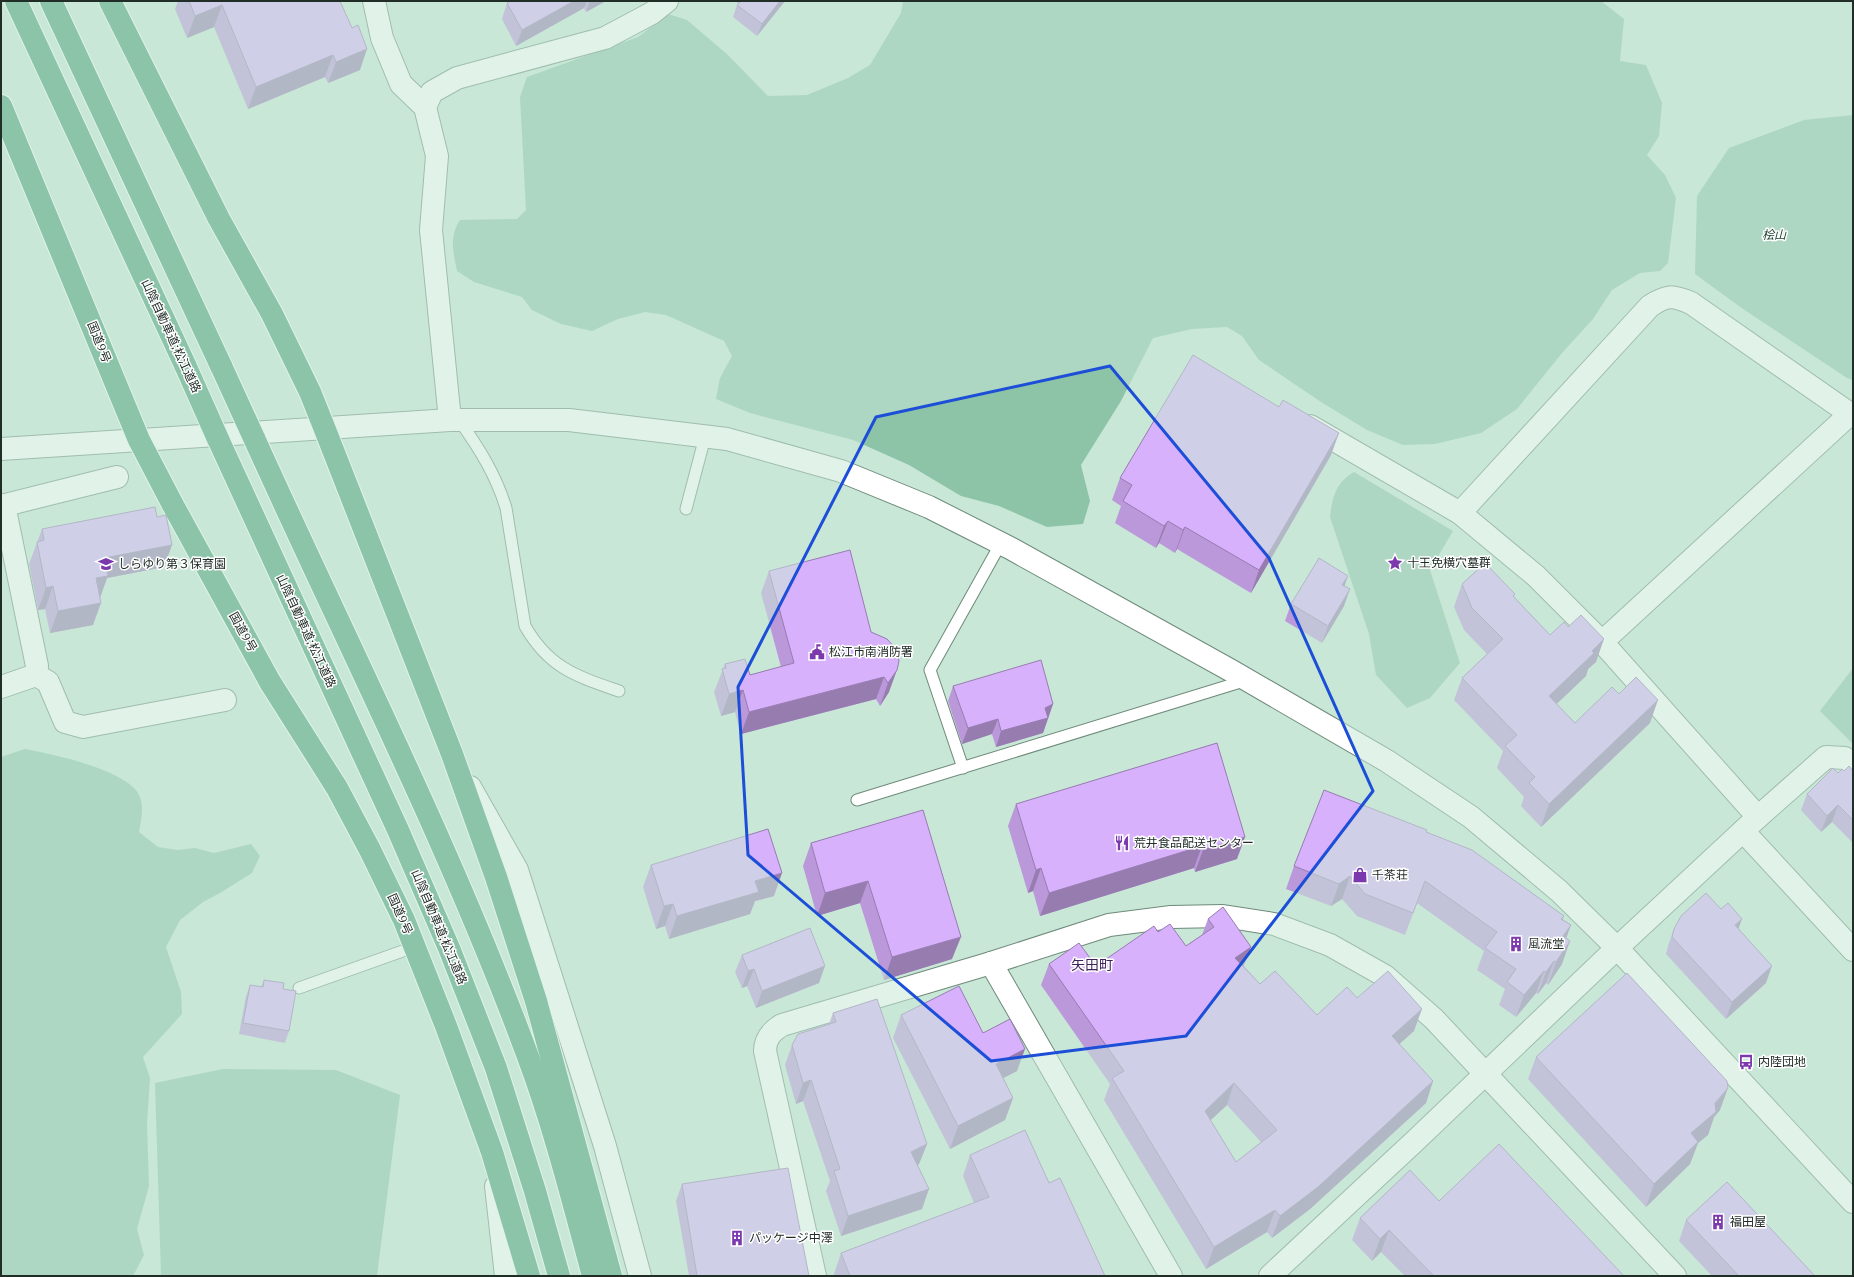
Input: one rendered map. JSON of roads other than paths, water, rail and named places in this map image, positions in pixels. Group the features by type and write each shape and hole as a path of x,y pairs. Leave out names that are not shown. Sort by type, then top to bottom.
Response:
{"highway":[{"name":"山陰自動車道;松江道路","path":"16,1 186,367 398,830 450,948 496,1068 535,1190 559,1276"},
{"path":"51,1 427,813 480,934 528,1056 567,1179 593,1276"},
{"path":"111,4 219,219 272,314 310,392 452,754 496,876 536,1001 611,1276"},
{"name":"国道9号","path":"1,106 139,440 270,682 337,788 377,864 404,920 446,1026 492,1152 529,1276"}],"street":[{"path":"374,1 382,38 401,84 425,107 437,156 431,230 454,420"},
{"path":"425,107 432,92 457,78 605,38 652,13 667,1"},
{"path":"1460,513 1650,306 1669,296 1691,303 1851,415 1602,642"},
{"path":"1290,415 1460,513 1536,576 1602,642 1853,950"},
{"path":"1,449 454,420 569,420 727,439 841,471 929,507 1001,543 1247,680 1387,761 1471,817 1559,891 1617,948 1853,1202"},
{"path":"36,675 37,666 2,505 117,477"},
{"path":"1,687 36,675 48,682 65,722 83,727 225,700"},
{"path":"452,754 517,870 605,1146 640,1276"},
{"path":"1270,1276 1617,948 1826,757 1845,758 1853,766"},
{"path":"815,1276 765,1051 765,1044 773,1030 782,1025 991,963 1109,925 1171,917 1223,916 1274,924 1330,945 1385,976 1434,1019 1675,1276"},
{"path":"991,963 1171,1276"},
{"path":"492,1152 506,1276"}],"lane":[{"path":"454,420 481,450 501,491 508,523 525,626 533,640 543,653 568,671 619,691"},
{"path":"686,509 705,437"},
{"path":"963,768 930,670 1001,543"},
{"path":"857,800 1247,680"},
{"path":"299,988 414,947"}],"place":[{"name":"十王免横穴墓群","path":"1395,563"},
{"name":"しらゆり第３保育園","path":"106,564"},
{"name":"松江市南消防署","path":"817,652"},
{"name":"荒井食品配送センター","path":"1122,843"},
{"name":"千茶荘","path":"1360,875"},
{"name":"風流堂","path":"1516,944"},
{"name":"内陸団地","path":"1746,1062"},
{"name":"福田屋","path":"1718,1222"},
{"name":"パッケージ中澤","path":"737,1238"}],"district":[{"name":"矢田町","path":"1092,965"}],"park label":[{"name":"桧山","path":"1774,235"}]}
